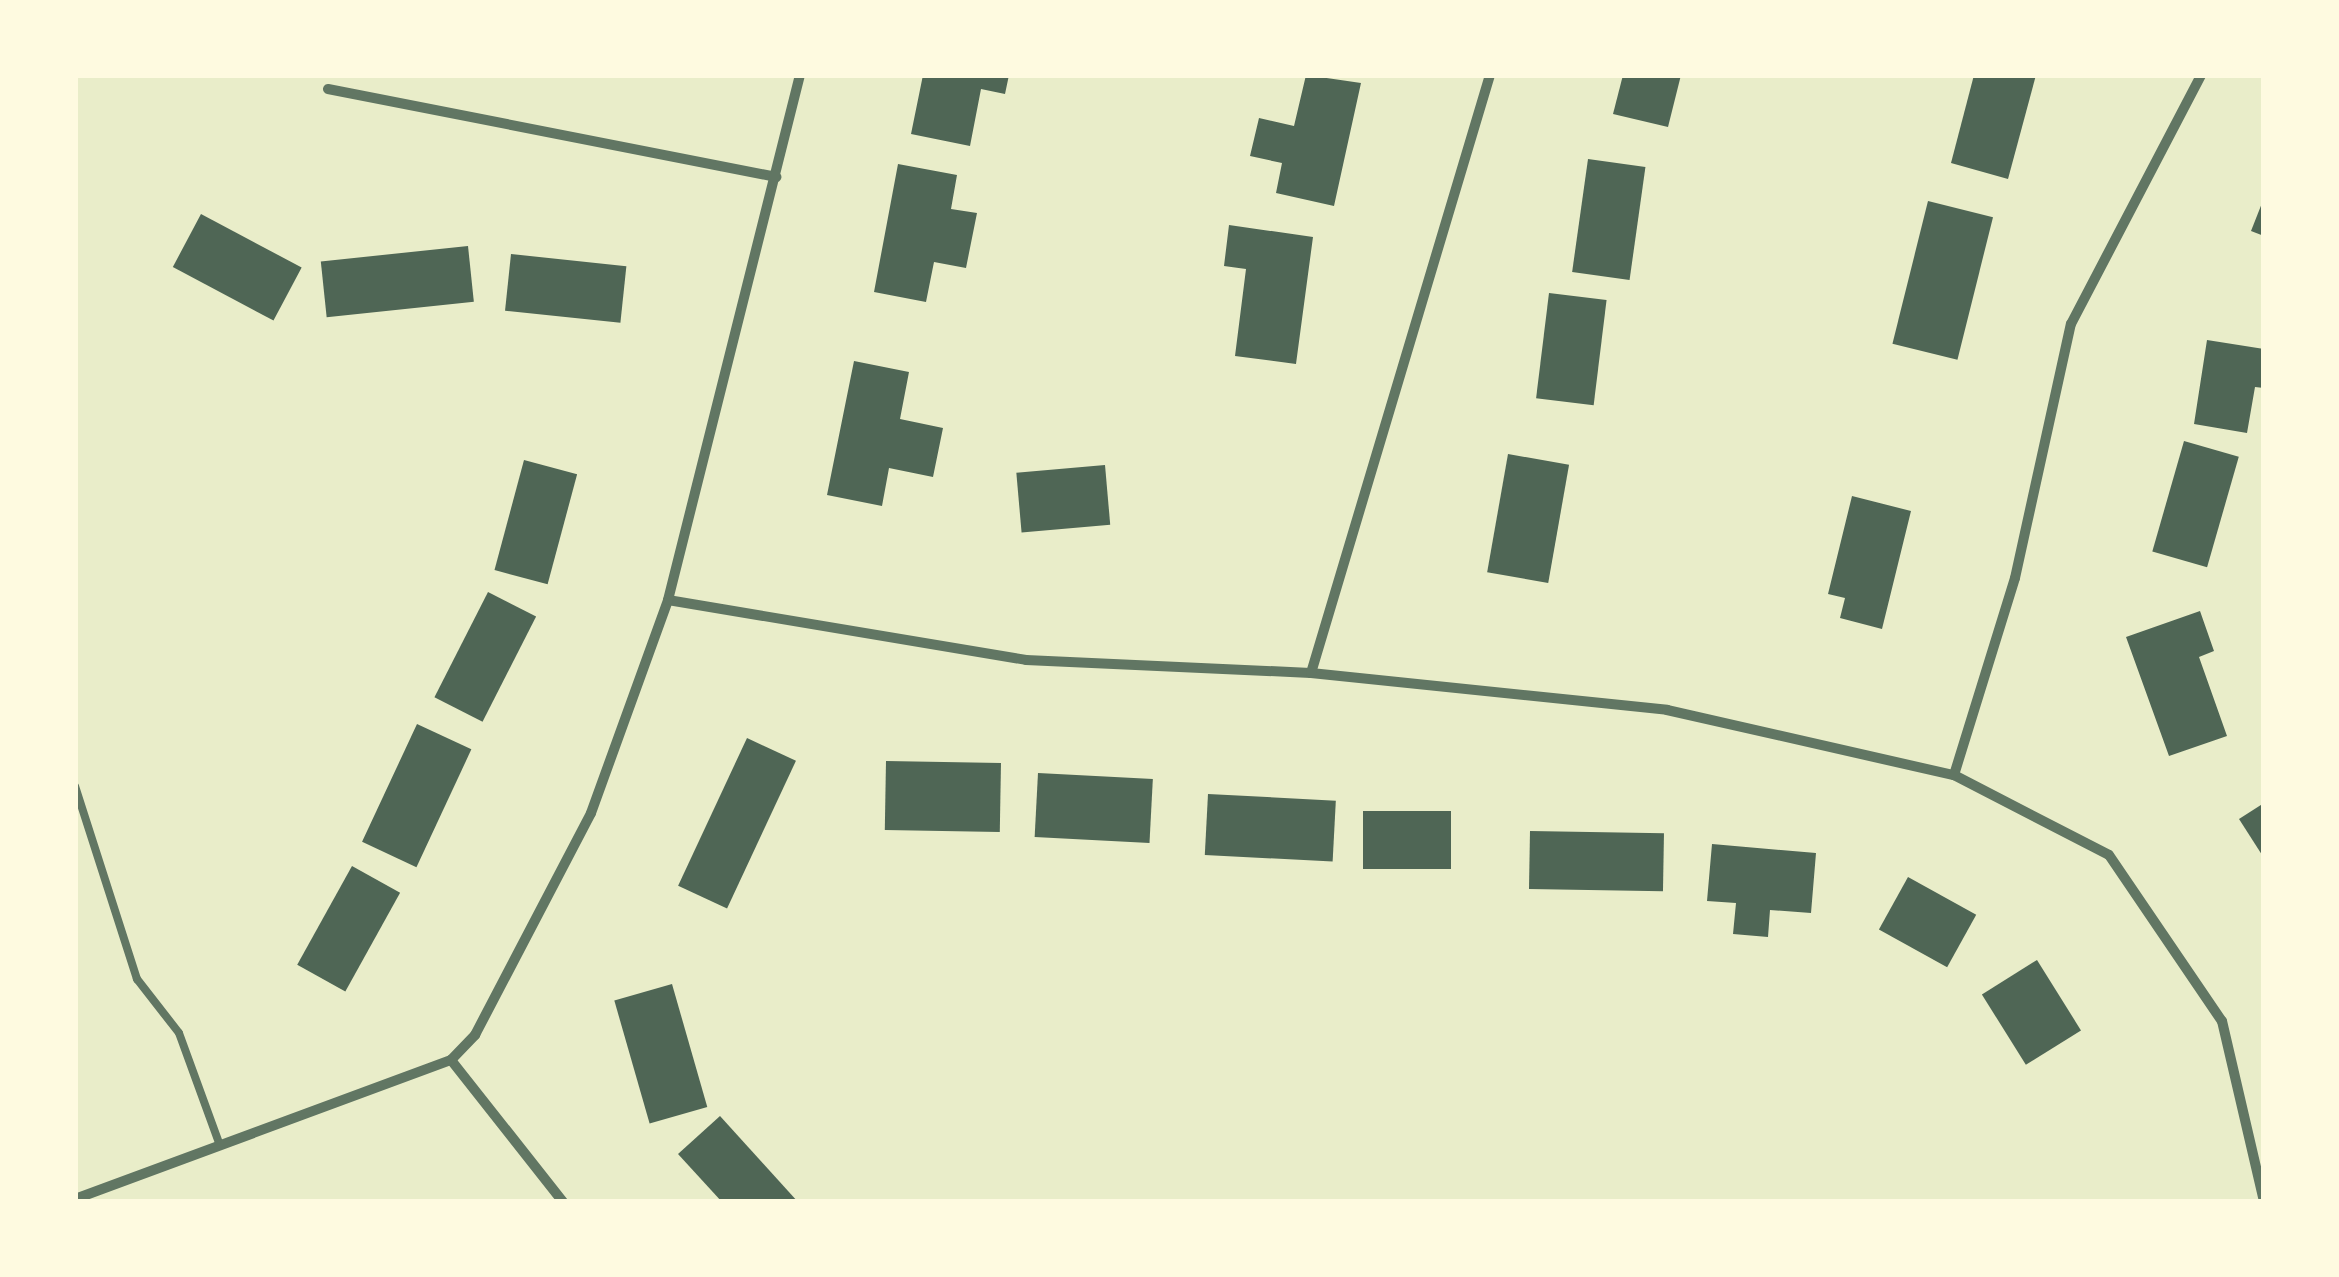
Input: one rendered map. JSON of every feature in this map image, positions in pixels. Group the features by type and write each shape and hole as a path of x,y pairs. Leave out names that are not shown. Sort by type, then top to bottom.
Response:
{"street":[{"path":"75,1199 451,1060 527,947 592,814 668,600 800,75"},
{"path":"1311,673 1490,75"},
{"path":"1954,775 2015,578 2071,324 2201,75"},
{"path":"328,89 776,177"},
{"path":"668,600 1026,660 1311,673 1668,710 1954,775 2108,856 2222,1021 2264,1201"},
{"path":"451,1060 563,1202"}],"lane":[{"path":"75,786 137,979 179,1033 219,1144"}],"building":[{"path":"923,75 1009,75 1005,94 981,89 970,146 911,134"},
{"path":"1306,75 1361,83 1334,206 1276,193 1282,163 1250,156 1259,118 1294,126"},
{"path":"1623,75 1681,75 1668,127 1613,114"},
{"path":"1974,75 2036,75 2008,179 1951,163"},
{"path":"1588,159 1645,167 1630,280 1572,272"},
{"path":"898,164 957,175 951,209 977,213 966,268 934,262 926,302 874,292"},
{"path":"2264,198 2264,236 2251,231"},
{"path":"1928,201 1993,217 1957,360 1892,344"},
{"path":"201,214 302,268 273,320 173,267"},
{"path":"1229,225 1313,237 1296,364 1235,356 1246,269 1224,266"},
{"path":"468,246 474,302 327,317 321,261"},
{"path":"511,254 626,266 620,323 505,311"},
{"path":"1549,293 1607,300 1594,405 1536,398"},
{"path":"2207,340 2264,349 2264,388 2255,387 2247,433 2194,424"},
{"path":"854,361 909,372 900,419 943,428 933,477 889,468 882,506 827,495"},
{"path":"2184,441 2239,457 2207,567 2152,552"},
{"path":"1508,454 1569,465 1548,583 1487,572"},
{"path":"524,460 577,474 548,584 494,570"},
{"path":"1105,465 1110,525 1022,533 1016,473"},
{"path":"1852,496 1911,511 1882,629 1840,618 1845,598 1828,594"},
{"path":"488,592 536,617 483,722 434,697"},
{"path":"2200,611 2214,651 2199,657 2227,736 2169,756 2126,637"},
{"path":"417,724 471,749 416,867 362,842"},
{"path":"747,738 796,761 727,909 678,886"},
{"path":"886,761 1001,763 1000,832 885,830"},
{"path":"1038,773 1153,779 1149,843 1035,837"},
{"path":"1208,794 1336,801 1333,862 1205,855"},
{"path":"2264,803 2264,858 2239,819"},
{"path":"1363,811 1451,811 1451,869 1363,869"},
{"path":"1530,831 1664,833 1663,891 1529,889"},
{"path":"1712,844 1816,853 1811,913 1770,910 1768,937 1733,934 1736,903 1707,901"},
{"path":"352,866 400,893 345,991 297,965"},
{"path":"1908,877 1976,915 1947,967 1879,929"},
{"path":"2037,960 2081,1030 2026,1065 1982,994"},
{"path":"672,984 707,1107 650,1124 614,1001"},
{"path":"720,1116 798,1202 722,1202 678,1154"}]}
